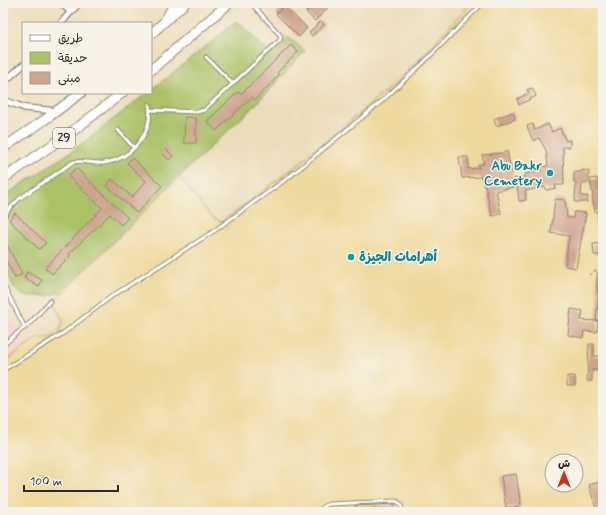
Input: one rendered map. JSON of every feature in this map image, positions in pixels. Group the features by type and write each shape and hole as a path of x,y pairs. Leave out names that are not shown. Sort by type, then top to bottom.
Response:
{"highway":[{"path":"152,33 185,3"},
{"path":"152,69 229,3"},
{"name":"29","path":"3,148 80,94"},
{"name":"29","path":"3,178 65,137 121,94"}],"street":[{"path":"61,3 71,12"},
{"path":"62,22 79,3"},
{"path":"162,25 174,3"},
{"path":"3,82 22,66"},
{"path":"3,100 25,108 57,111"}],"lane":[{"path":"150,110 200,111 209,106 282,38 251,3"},
{"path":"3,370 62,334 112,296 214,231 289,177 382,100 422,64 483,3"},
{"path":"206,57 233,84"},
{"path":"3,218 9,209 19,199 69,164 78,161 95,163 105,162 124,156 134,148 144,135 149,124 149,104"},
{"path":"118,130 134,148"},
{"path":"3,284 25,328"},
{"path":"3,345 25,328 50,300"},
{"path":"318,512 324,506 329,504 396,501 401,504 402,512"}],"path":[{"path":"589,274 595,271 603,270"}],"shaded area":[{"path":"3,302 26,346 3,363"}],"green space":[{"path":"237,21 271,54 288,37 305,51 255,105 179,177 62,293 47,296 24,296 14,288 3,264 3,197 75,149 146,94 152,94 152,89"}],"sand":[{"name":"أهرامات الجيزة","path":"471,3 603,3 603,512 3,512 3,363 38,338 50,338 59,332 63,322 54,301 179,177 212,217 222,222 299,164 406,74"}],"building":[{"path":"314,3 332,3 315,21 306,12"},
{"path":"284,6 307,28 299,37 276,14"},
{"path":"321,21 324,25 312,36 309,32"},
{"path":"291,45 298,52 277,73 279,75 255,100 252,97 216,131 207,121 238,92 241,94"},
{"path":"532,88 536,96 519,105 517,99 529,93 527,90"},
{"path":"513,112 515,119 496,126 494,119"},
{"path":"185,117 196,118 196,143 184,143"},
{"path":"533,124 535,130 548,124 552,132 560,128 566,141 570,140 570,147 563,147 564,185 555,185 556,188 546,190 545,187 525,191 526,200 519,201 517,186 496,191 501,214 492,216 485,185 484,186 481,177 462,178 459,157 468,157 468,169 479,168 478,165 484,164 482,155 507,151 513,179 526,177 525,174 542,170 542,167 548,166 546,150 539,138 533,141 527,126"},
{"path":"166,149 173,156 169,160 162,153"},
{"path":"132,158 162,186 137,213 107,186 112,179 132,197 146,181 127,163"},
{"path":"76,168 128,218 121,225 110,214 69,254 70,256 52,274 45,268 102,208 68,176"},
{"path":"582,170 589,171 588,183 582,183 581,196 588,196 587,202 575,202 576,182 574,182 574,172 582,172"},
{"path":"597,178 599,194 603,193 603,231 600,231 597,211 595,212 590,179"},
{"path":"555,199 565,200 567,218 573,218 574,212 586,213 576,268 565,266 569,236 551,233"},
{"path":"15,213 46,243 39,249 9,220"},
{"path":"3,237 22,274 15,278 3,255"},
{"path":"603,243 603,255 594,255 593,244"},
{"path":"27,272 42,280 39,287 24,278"},
{"path":"597,273 603,273 603,321 596,320 599,292 597,292"},
{"path":"571,309 583,311 581,320 598,321 597,332 584,331 583,338 568,335"},
{"path":"589,344 594,344 594,356 602,356 602,370 592,370 592,381 587,381"},
{"path":"567,376 575,376 575,386 567,386"},
{"path":"516,474 521,506 506,508 501,476"},
{"path":"603,481 603,512 597,512 589,485"},
{"path":"395,504 395,512 355,512 355,506"}],"place":[{"name":"Abu Bakr Cemetery","path":"550,173"},
{"name":"أهرامات الجيزة","path":"351,257"}]}
